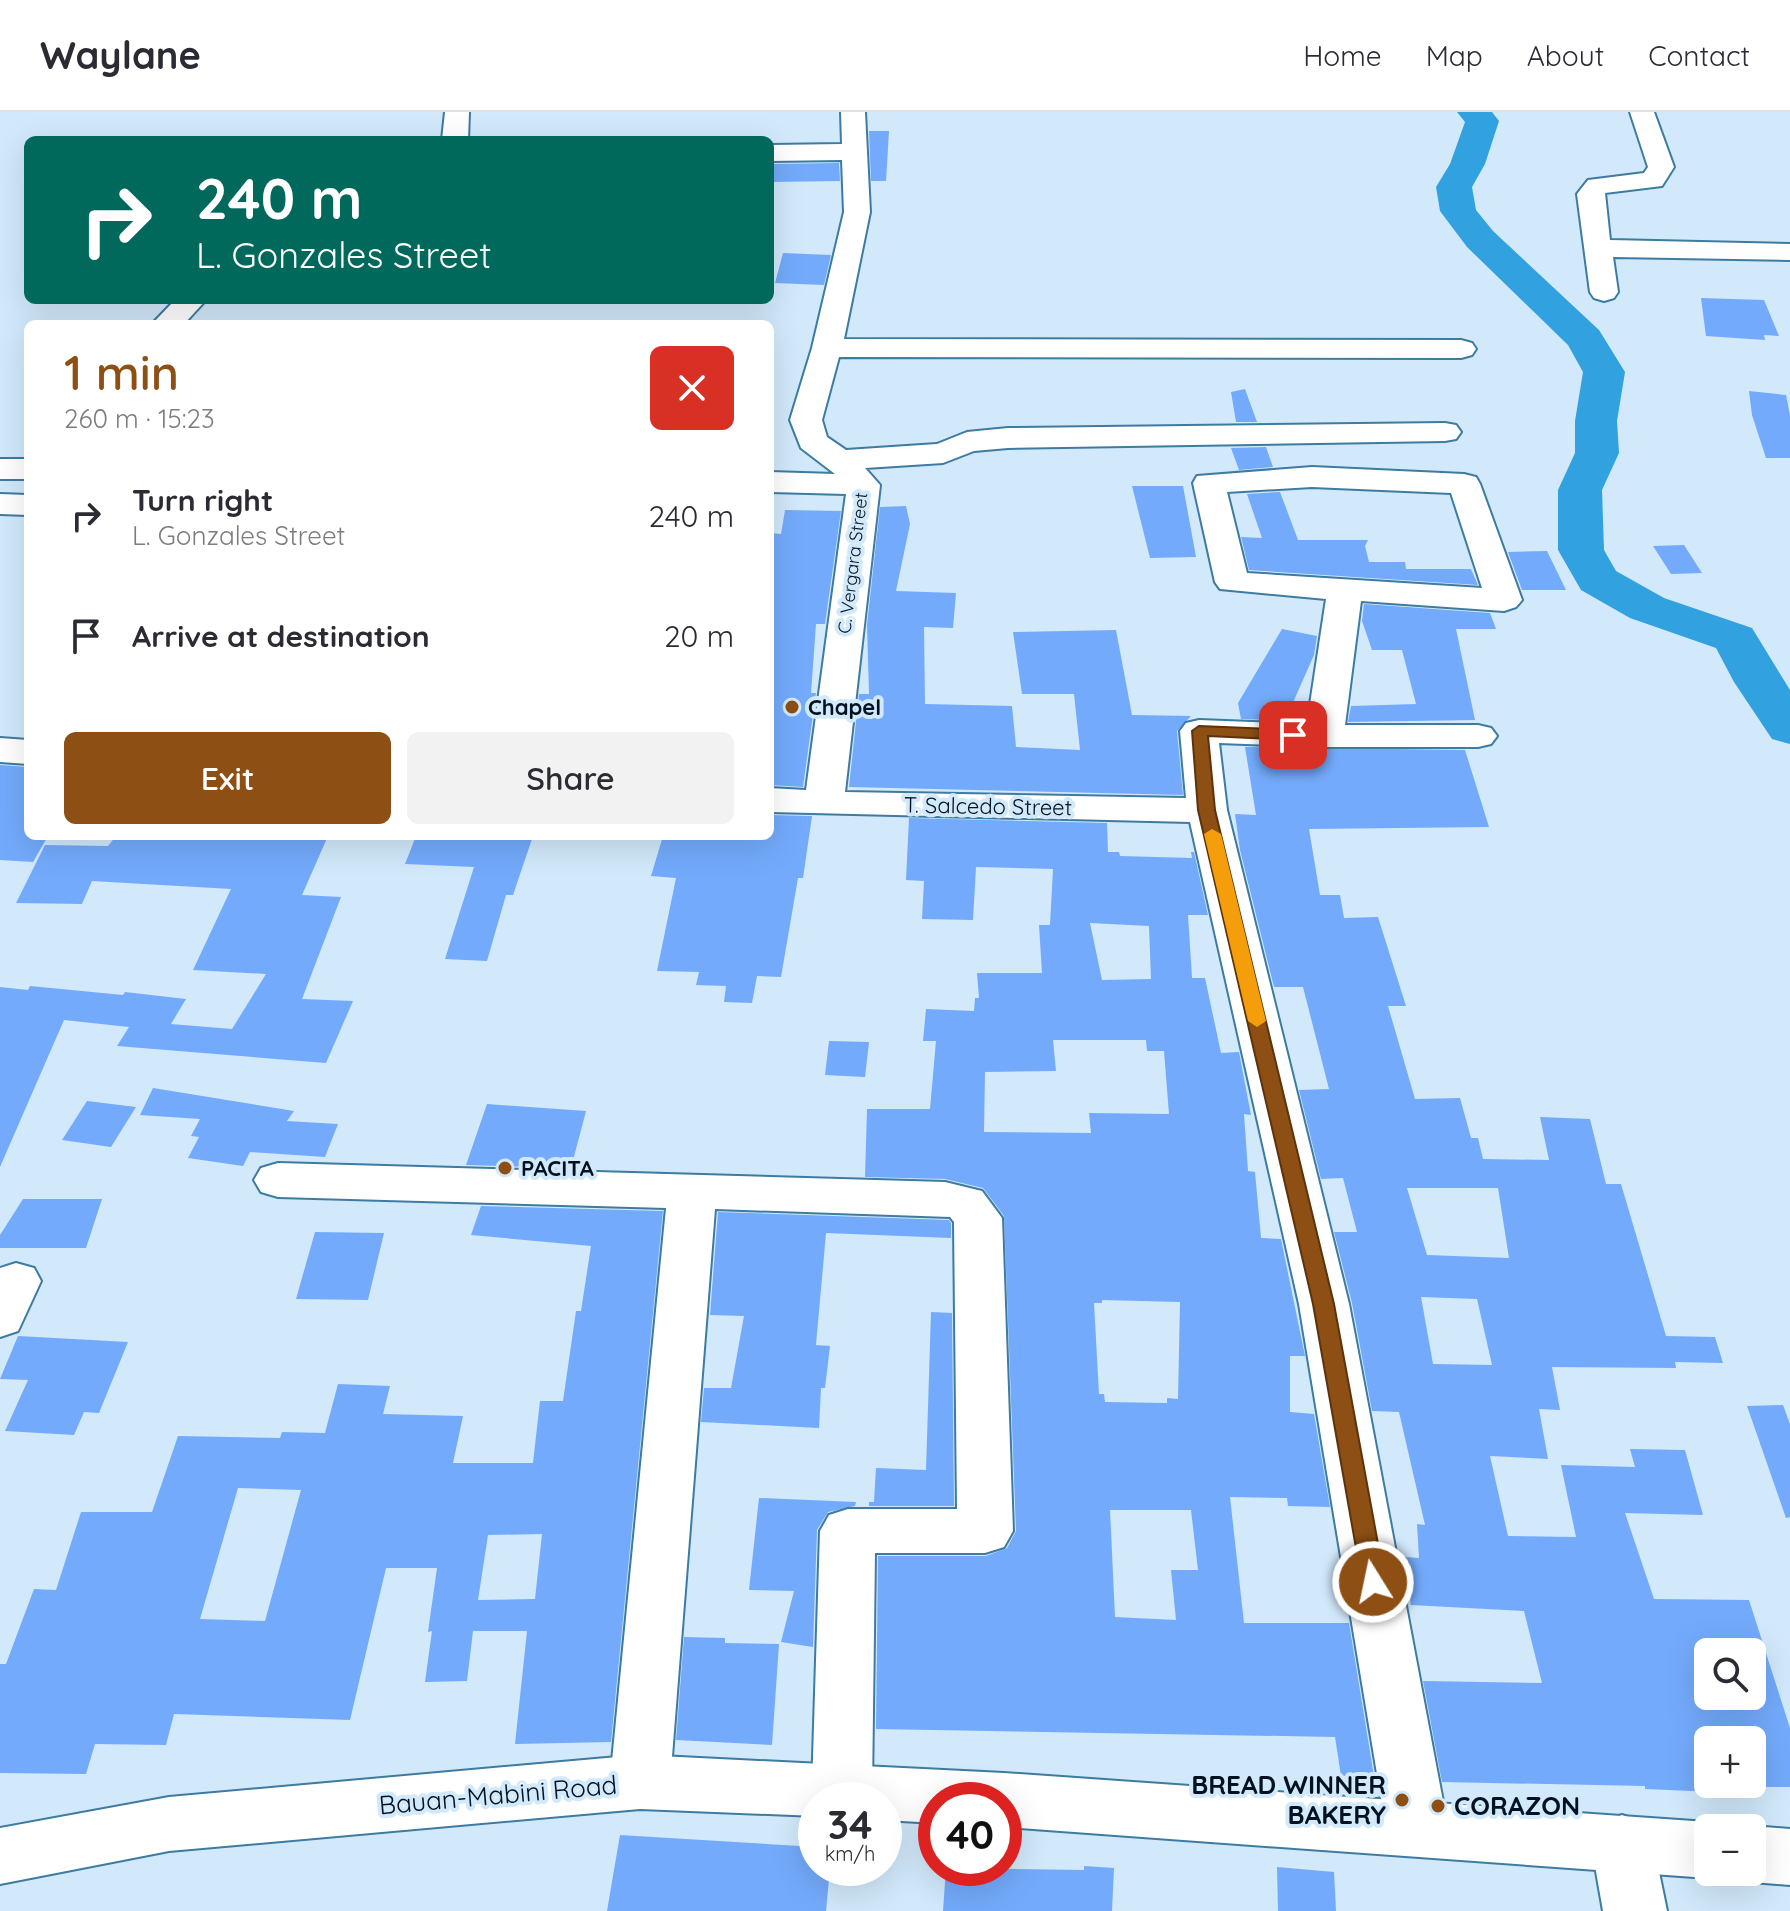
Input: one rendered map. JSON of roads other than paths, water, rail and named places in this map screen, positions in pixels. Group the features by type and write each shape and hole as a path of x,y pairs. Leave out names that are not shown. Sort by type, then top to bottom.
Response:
{"street":[{"path":"455,136 457,112"},
{"name":"C. Vergara Street","path":"824,803 864,485 839,460 812,441 806,420 827,348 857,212 853,112"},
{"path":"1604,292 1590,194 1597,186 1653,180 1661,167 1642,112"},
{"path":"774,153 853,152"},
{"path":"1598,248 1790,252"},
{"path":"171,320 188,304"},
{"path":"827,348 1461,349"},
{"path":"839,460 943,453 967,442 1008,438 1445,432"},
{"path":"0,469 24,469"},
{"path":"1312,477 1464,484 1504,600 1345,591 1232,582 1209,483 1312,477"},
{"path":"774,482 864,485"},
{"path":"0,504 24,505"},
{"path":"1324,736 1345,591"},
{"path":"1417,1828 1324,1304 1207,810 1199,731 1324,736 1478,736"},
{"path":"0,750 24,752"},
{"name":"T. Salcedo Street","path":"774,800 1207,810"},
{"path":"278,1180 945,1199 965,1203 978,1218 985,1531 848,1531 842,1782"},
{"path":"640,1782 692,1191"},
{"name":"Bauan-Mabini Road","path":"0,1856 169,1824 640,1782 798,1788"},
{"name":"Bauan-Mabini Road","path":"1022,1801 1694,1849"},
{"path":"1622,1843 1635,1911"},
{"path":"1766,1855 1790,1857"}],"waterway":[{"path":"1474,112 1482,121 1468,164 1454,187 1458,211 1480,239 1585,339 1604,372 1596,421 1597,453 1580,490 1581,550 1598,580 1647,608 1735,638 1759,682 1790,728"}],"place":[{"name":"Chapel","path":"792,707"},
{"name":"PACITA","path":"505,1168"},
{"name":"BREAD WINNER BAKERY","path":"1402,1800"},
{"name":"CORAZON","path":"1438,1806"}]}
